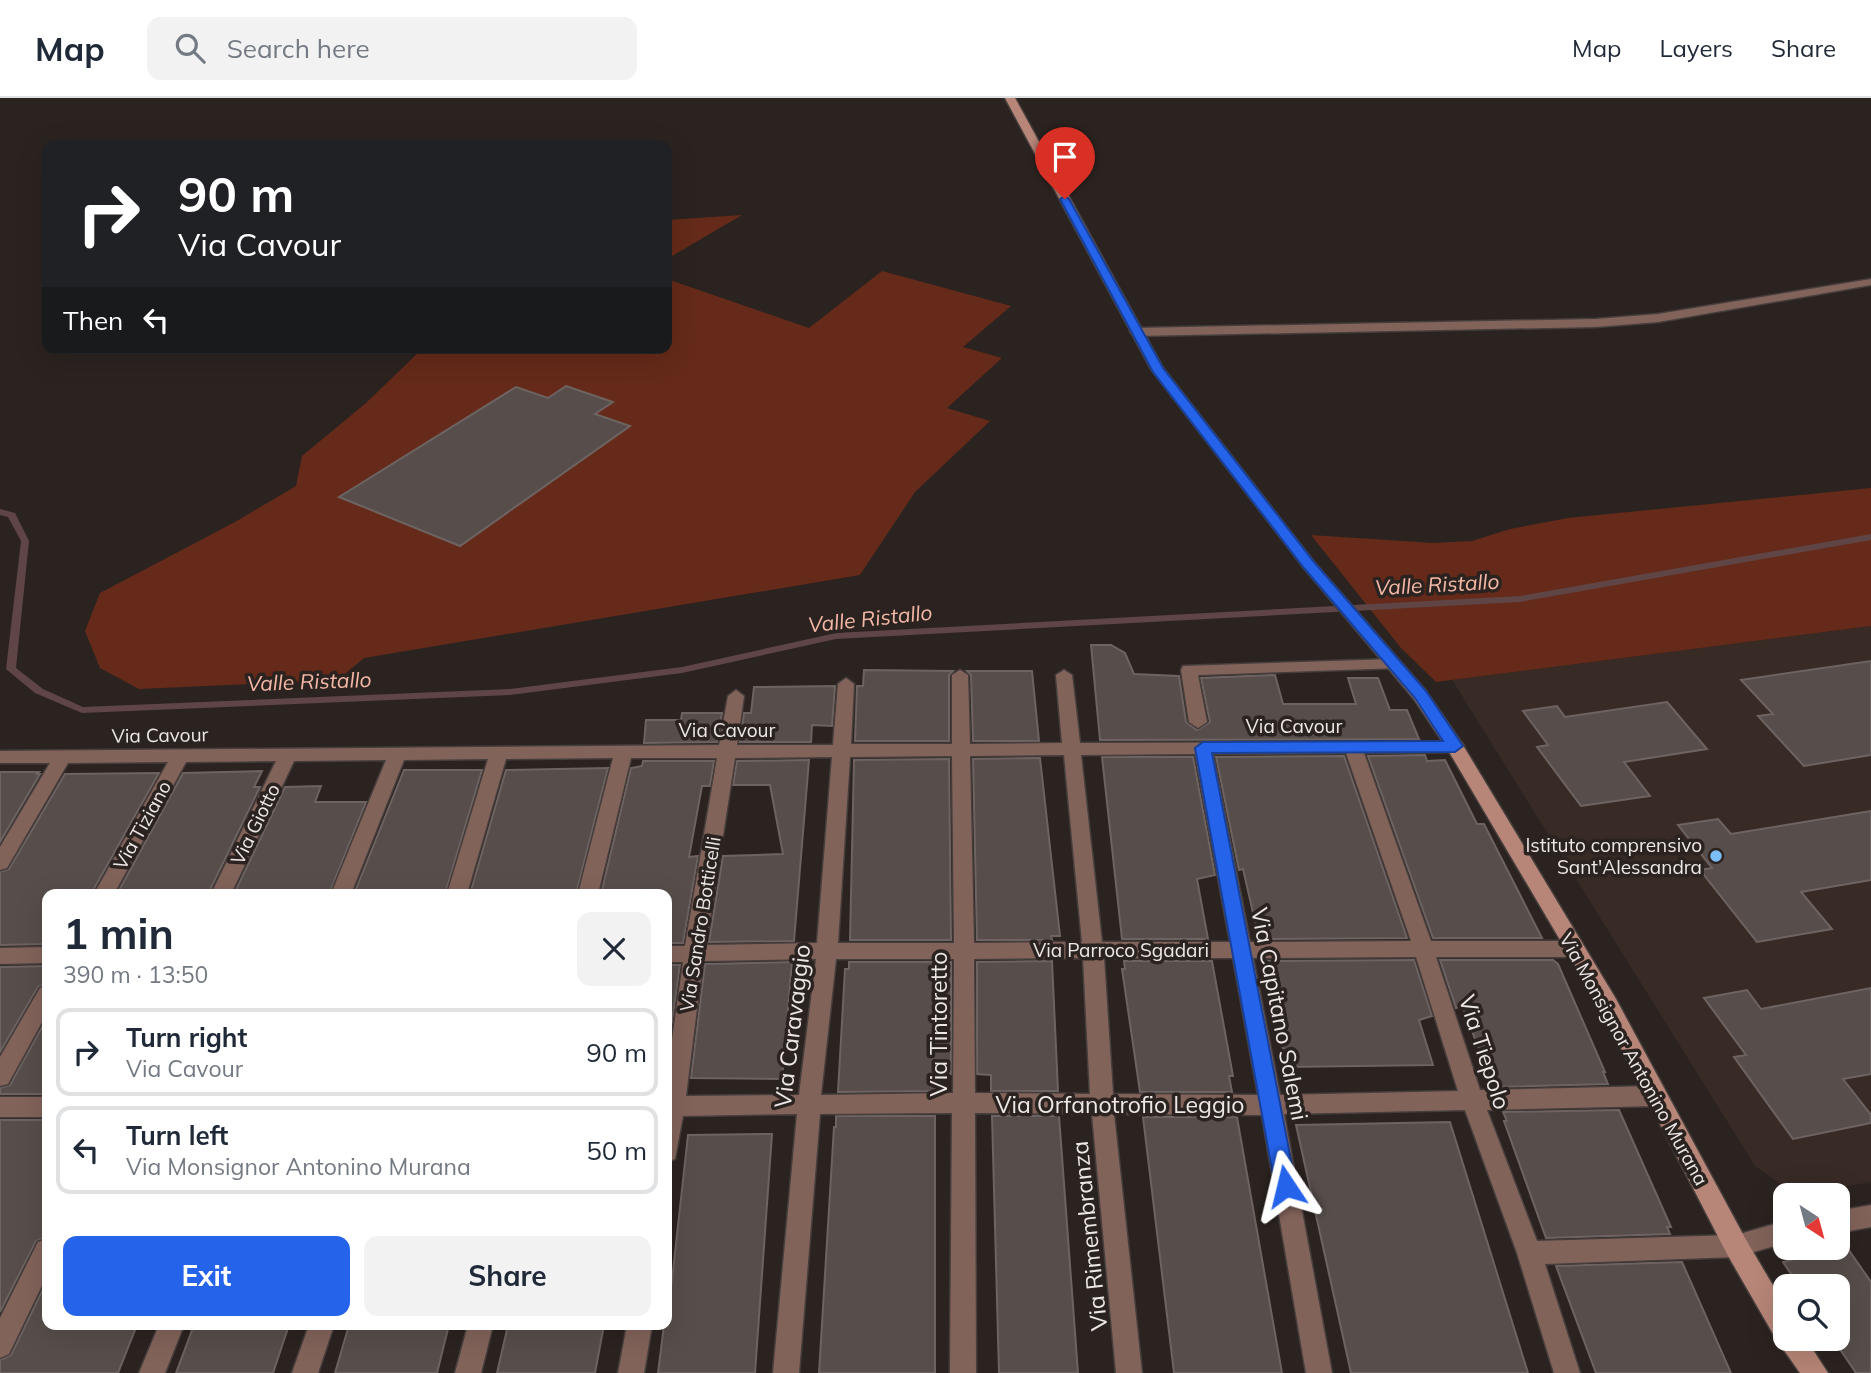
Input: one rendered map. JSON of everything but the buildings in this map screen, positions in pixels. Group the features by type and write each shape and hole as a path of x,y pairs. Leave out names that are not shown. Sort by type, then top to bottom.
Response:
{"street":[{"path":"1010,98 1136,332 1596,323 1658,318 1871,282"},
{"name":"Via Monsignor Antonino Murana","path":"1136,332 1165,380 1309,565 1420,695 1455,746 1609,1005 1736,1246 1773,1309"},
{"path":"1198,722 1189,670 1388,659"},
{"name":"Via Rimembranza","path":"1064,675 1093,950 1102,1103 1129,1373"},
{"name":"Via Tintoretto","path":"960,676 965,1103 963,1373"},
{"name":"Via Caravaggio","path":"786,1373 808,1106 827,951 846,684"},
{"name":"Via Sandro Botticelli","path":"672,1093 736,696"},
{"name":"Via Cavour","path":"0,757 1455,746"},
{"name":"Via Tiepolo","path":"1353,747 1472,1099 1529,1254 1567,1373"},
{"name":"Via Capitano Salemi","path":"1203,748 1271,1105 1318,1373"},
{"path":"589,889 624,752"},
{"path":"343,889 398,753"},
{"path":"458,889 499,753"},
{"name":"Via Giotto","path":"223,889 288,754"},
{"name":"Via Tiziano","path":"106,889 181,755"},
{"path":"0,863 62,758"},
{"name":"Via Parroco Sgadari","path":"672,954 827,951 1574,949"},
{"path":"0,956 42,955"},
{"path":"0,1077 42,1003"},
{"name":"Via Orfanotrofio Leggio","path":"672,1106 965,1103 1271,1105 1656,1096"},
{"path":"0,1107 42,1107"},
{"path":"1850,1220 1871,1216"},
{"path":"1529,1254 1736,1246 1773,1235"},
{"path":"0,1345 42,1260"},
{"path":"152,1373 169,1330"},
{"path":"305,1373 319,1330"},
{"path":"468,1373 480,1330"},
{"path":"632,1373 638,1330"},
{"path":"1799,1351 1815,1373"}],"shaded area":[{"path":"742,215 672,256 672,220"},
{"path":"882,271 1011,306 963,347 1002,358 947,408 990,421 915,492 860,575 364,658 338,680 139,689 100,668 85,631 100,593 235,522 296,486 302,456 366,403 417,354 672,354 672,281 809,328"},
{"path":"1871,488 1871,626 1436,682 1401,648 1311,535 1433,543 1472,541 1510,529 1568,518"},
{"name":"Istituto comprensivo Sant'Alessandra","path":"1871,626 1871,1182 1850,1186 1850,1183 1779,1183 1755,1166 1452,680"}],"waterway":[{"name":"Valle Ristallo","path":"0,512 12,515 25,541 11,669 39,691 82,710 510,692 682,670 836,636 1520,599 1871,537"}],"place":[{"name":"Istituto comprensivo Sant'Alessandra","path":"1716,856"}],"route":[{"path":"1065,199 1157,369 1309,565 1420,695 1455,746 1203,748 1286,1186"}]}
